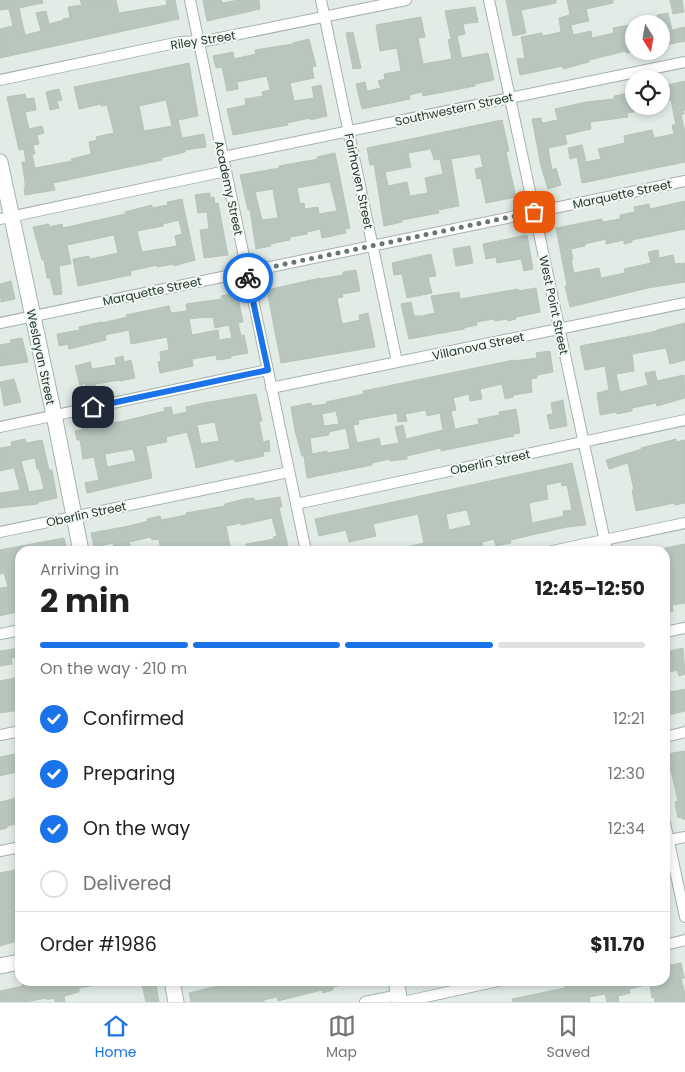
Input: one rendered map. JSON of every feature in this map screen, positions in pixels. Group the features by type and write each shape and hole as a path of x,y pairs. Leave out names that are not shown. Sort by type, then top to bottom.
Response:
{"main road":[{"name":"Weslayan Street","path":"0,162 5,218 32,316 80,546"},
{"path":"0,966 15,963"},
{"path":"173,986 176,1002"}],"street":[{"name":"Academy Street","path":"190,0 305,546"},
{"name":"Fairhaven Street","path":"321,0 397,362"},
{"name":"Riley Street","path":"0,80 180,42 205,41 406,0"},
{"name":"West Point Street","path":"489,0 606,546"},
{"name":"Southwestern Street","path":"223,157 685,62"},
{"path":"5,218 226,171"},
{"name":"Marquette Street","path":"0,323 685,181"},
{"name":"Villanova Street","path":"271,388 685,303"},
{"path":"0,427 268,370"},
{"name":"Oberlin Street","path":"296,504 685,420"},
{"name":"Oberlin Street","path":"0,532 289,472"},
{"path":"576,546 685,523"},
{"path":"670,631 685,628"},
{"path":"0,634 15,631"},
{"path":"0,736 15,732"},
{"path":"670,736 685,732"},
{"path":"670,840 685,837"},
{"path":"0,851 15,848"},
{"path":"670,854 685,916"},
{"path":"670,944 685,940"},
{"path":"365,1002 463,986"}],"building":[{"path":"0,0 42,0 43,3 19,8 25,35 41,31 36,13 46,11 49,24 64,20 70,18 68,7 82,5 80,0 116,0 119,13 167,5 166,0 175,0 179,19 0,58 0,29 13,26 9,9 0,10"},
{"path":"203,0 221,0 222,3 239,0 259,0 260,9 207,21"},
{"path":"506,0 556,0 556,3 521,10 526,33 513,36"},
{"path":"567,0 613,0 613,3 586,9 589,21 571,25 573,35 591,31 592,38 614,33 613,28 625,26 625,51 563,69 563,66 520,75 517,59 525,58 521,37 542,33 543,36 561,32 559,18 570,15"},
{"path":"670,0 682,0 684,12 673,14"},
{"path":"475,7 478,22 463,24 465,34 457,36 461,55 462,58 488,53 494,80 475,84 475,86 423,96 422,92 409,95 410,99 362,109 356,84 365,82 367,91 381,88 378,81 385,79 384,74 401,71 397,48 380,51 376,25 421,17 425,37 418,38 423,64 452,59 448,40 451,39 445,11"},
{"path":"670,22 672,30 685,27 685,41 670,44"},
{"path":"353,32 361,68 353,69 346,33"},
{"path":"309,39 316,66 312,67 314,78 290,83 294,101 314,98 312,87 321,85 327,116 233,135 227,109 246,105 245,99 263,96 262,92 270,90 267,76 237,82 238,89 227,91 222,67 216,68 213,56 233,52 234,59 256,54 255,50 293,44"},
{"path":"189,63 198,116 178,120 182,138 204,134 206,147 185,150 185,152 161,158 162,160 53,183 55,190 25,195 22,162 26,162 24,149 19,150 7,97 25,94 26,99 34,98 36,110 25,112 29,129 42,126 44,133 37,135 39,144 33,145 35,154 32,154 35,168 72,161 71,159 91,154 89,142 97,140 96,137 114,133 107,105 101,106 101,104 79,109 74,87","holes":["166,100 172,126 144,131 139,106"]},
{"path":"685,81 685,110 683,110 684,114 681,115 685,132 685,162 582,183 577,157 570,159 568,148 582,145 586,162 601,159 598,149 625,143 624,136 652,130 654,138 674,134 672,125 676,125 670,100 670,84"},
{"path":"59,89 62,100 57,101 59,108 50,110 46,92"},
{"path":"625,94 625,115 628,117 590,122 591,129 565,135 567,144 548,148 552,170 556,168 561,185 548,189 541,166 532,119 541,118 542,123 558,120 555,109 586,102 614,99 614,96"},
{"path":"502,120 509,151 506,152 516,197 486,203 481,178 477,179 475,169 483,167 480,154 451,159 459,206 438,210 439,213 402,220 402,222 384,226 374,164 370,165 367,148","holes":["431,149 434,160 440,159 443,174 425,178 428,193 410,196 407,182 388,186 385,172 411,167 408,153"]},
{"path":"335,153 350,228 345,229 346,233 322,238 320,229 290,237 290,240 270,244 271,246 256,249 250,210 248,210 240,175 318,159 317,157","holes":["330,182 337,211 319,214 318,207 305,209 304,203 300,204 297,188","273,189 278,218 262,220 255,192"]},
{"path":"210,193 210,198 214,197 215,204 218,203 228,255 204,258 200,230 209,229 207,212 198,213 195,195"},
{"path":"182,199 195,260 174,266 174,264 157,267 157,265 130,271 131,275 78,286 73,259 89,256 90,259 118,253 114,235 67,245 71,264 59,266 62,294 54,295 50,278 47,278 44,260 42,260 33,227 49,224 49,227 62,224 63,228 125,214 125,212 152,205 152,208 168,205 167,202","holes":["179,220 182,234 175,236 177,246 142,252 137,231 163,226 163,224"]},
{"path":"685,201 685,229 632,240 632,242 624,244 624,240 606,244 606,239 585,244 585,246 571,249 573,260 571,260 574,273 599,268 601,278 625,273 624,269 651,263 648,252 658,250 659,258 673,255 675,264 685,263 685,282 648,288 570,307 556,228 602,219 602,222 620,219 620,215 635,212 634,207 649,204 650,209"},
{"path":"527,235 533,269 524,271 521,259 497,263 496,257 486,259 483,244"},
{"path":"470,246 473,263 456,266 453,249"},
{"path":"431,254 436,276 428,277 432,293 407,298 402,274 394,275 392,263"},
{"path":"356,270 360,291 342,294 343,297 337,298 342,324 360,320 359,315 368,313 375,347 281,363 267,290 320,278 343,275 343,272"},
{"path":"11,281 15,299 1,302 0,284"},
{"path":"536,288 540,312 516,317 516,319 508,321 507,319 495,321 494,319 476,322 477,325 464,329 409,339 401,304 411,302 414,316 422,316 435,313 431,296 459,292 460,299 518,289 518,291"},
{"path":"237,293 243,322 238,323 241,336 244,335 248,353 217,360 216,355 192,359 193,366 160,373 158,362 161,361 160,352 169,350 167,337 131,344 129,330 105,335 106,340 69,349 68,344 59,346 57,334 80,330 79,327 169,306 171,313 187,311 186,304 222,299 221,296","holes":["213,317 215,328 229,325 232,338 219,340 218,330 192,335 189,319"]},
{"path":"685,323 685,360 670,364 666,348 632,354 634,371 616,374 620,392 648,385 645,373 655,371 657,381 684,375 685,398 657,406 656,403 632,408 632,411 617,414 617,412 600,415 597,393 609,390 605,366 585,370 580,346 657,331"},
{"path":"22,338 28,362 0,366 0,345 11,343 10,340"},
{"path":"550,351 553,372 537,375 537,378 531,379 532,392 513,395 513,397 505,399 502,384 480,389 482,399 470,401 469,394 453,398 456,410 451,411 455,429 479,424 478,419 500,415 499,412 516,409 520,433 513,434 514,436 441,451 441,448 407,456 407,459 390,461 390,459 372,463 372,465 307,478 304,456 302,456 295,431 291,407 311,403 312,406 327,404 326,402 364,394 363,391 514,360 537,358 536,353","holes":["426,410 427,416 440,413 443,430 406,439 403,425 395,427 399,443 381,446 379,438 357,443 353,425 359,424 358,420 397,413 398,422 407,421 405,414","336,411 339,424 324,426 322,414","346,428 350,449 312,454 310,438 329,435 329,432"]},
{"path":"123,356 124,362 131,360 135,378 95,384 95,386 86,388 85,383 80,385 75,366 90,362 92,369 116,365 115,358"},
{"path":"14,379 21,402 4,406 0,382"},
{"path":"256,394 262,421 259,421 263,442 269,440 270,451 263,452 264,456 235,462 234,459 196,468 187,432 166,437 167,442 146,446 152,478 87,493 85,483 99,480 94,457 83,459 80,440 77,440 75,431 83,430 81,423 98,420 99,425 124,421 165,411 164,408 171,407 173,415 187,412 186,407","holes":["215,422 219,441 201,444 197,425","133,449 136,461 107,467 105,454"]},
{"path":"563,400 567,426 550,429 547,415 553,414 551,403"},
{"path":"25,439 26,443 42,440 49,470 52,470 57,498 38,502 38,504 0,508 0,493 20,490 14,468 0,471 0,448 12,446 11,442","holes":["35,458 37,469 39,469 44,489 29,492 21,461"]},
{"path":"676,439 676,442 685,440 685,503 675,505 674,503 636,511 628,463 609,469 606,460"},
{"path":"572,463 586,525 567,527 510,540 511,543 496,546 494,539 482,542 483,546 411,546 424,543 418,514 373,524 376,536 349,542 346,530 319,536 315,519","holes":["561,482 562,486 567,485 572,510 563,511 564,516 532,523 529,503 548,499 546,485","467,510 471,525 449,530 446,514"]},
{"path":"280,497 282,507 279,507 288,546 246,546 246,544 274,539 273,537 277,536 272,518 241,525 241,523 226,526 230,546 160,546 159,539 152,540 151,537 129,542 130,546 114,546 113,543 94,546 91,533 129,526 160,516 161,520 186,515 186,513 225,506 225,504 244,499 254,498 255,501"},
{"path":"64,538 66,546 21,546"},
{"path":"685,544 685,603 672,605 673,611 670,611 670,547"},
{"path":"15,547 15,612 0,616 0,588 8,587 4,573 0,574 0,550"},
{"path":"683,648 685,674 679,676 677,670 670,672 670,651"},
{"path":"15,649 15,658 11,658 12,664 0,666 0,651"},
{"path":"15,678 15,711 0,713 0,681"},
{"path":"685,689 685,711 670,715 670,692"},
{"path":"685,751 685,819 678,818 675,802 678,801 670,767 670,754"},
{"path":"15,754 15,772 0,776 0,757"},
{"path":"15,798 15,824 0,830 0,802"},
{"path":"15,870 15,942 0,946 0,873"},
{"path":"681,963 684,978 681,978 685,1002 655,1002 654,997 652,998 650,986 670,986 670,965"},
{"path":"23,986 90,986 79,988 79,992 64,996 65,1002 55,1002 54,998 47,1000 46,998 26,1002 0,1002 0,991"},
{"path":"142,986 156,986 159,1002 146,1002"},
{"path":"218,986 337,986 333,987 333,990 323,993 322,990 278,1001 277,997 264,1000 264,1002 191,1002 189,993"},
{"path":"564,986 642,986 629,989 630,993 618,996 619,1002 607,1002 605,994 589,997 590,1002 513,1002 512,999 565,988"}],"way so far":[{"path":"248,278 247,272 534,212"}],"route":[{"path":"93,407 268,370 248,278"}]}
